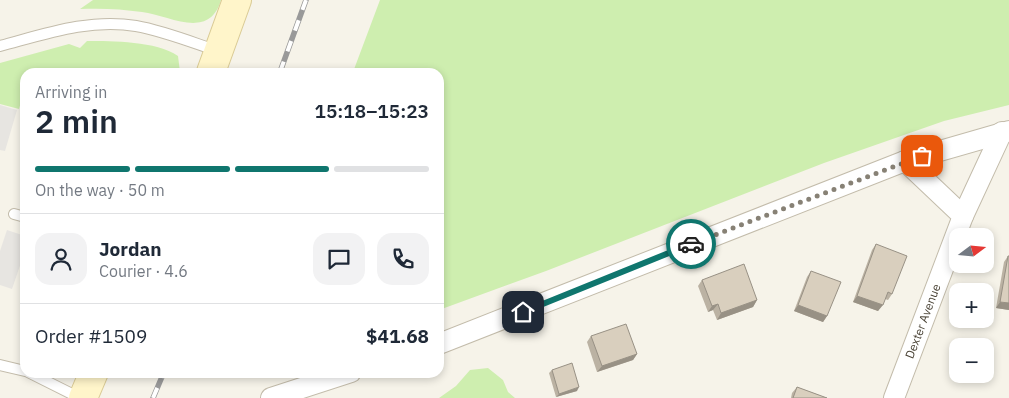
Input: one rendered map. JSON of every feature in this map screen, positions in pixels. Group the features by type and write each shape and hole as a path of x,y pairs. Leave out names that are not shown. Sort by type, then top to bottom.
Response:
{"main road":[{"path":"215,62 237,0"},
{"path":"84,398 92,378"}],"street":[{"path":"444,342 906,161 1006,131"},
{"name":"Dexter Avenue","path":"894,398 963,216 1006,131"},
{"path":"906,161 963,216"},
{"path":"271,398 333,378"}],"lane":[{"path":"0,46 73,27 109,24 136,26 159,31 215,62"},
{"path":"14,214 20,216"},
{"path":"0,365 20,370"},
{"path":"40,378 80,398"}],"green space":[{"path":"93,0 221,0 215,12 207,20 198,23 134,11 80,9"},
{"path":"380,0 1009,0 1009,105 944,121 824,163 546,271 444,308 444,68 354,68"},
{"path":"87,41 134,43 158,47 178,56 180,68 20,68 19,109 0,104 0,63 69,44 80,48"},
{"path":"488,368 503,380 508,392 515,398 439,398 456,386 470,370"}],"shaded area":[{"path":"0,105 17,110 5,151 0,150"},
{"path":"7,230 20,234 20,266 12,289 0,285 0,251"}],"building":[{"path":"876,244 907,256 892,294 888,292 883,305 857,296"},
{"path":"1009,256 1009,303 1000,302"},
{"path":"744,264 757,300 721,313 718,304 712,306 702,280"},
{"path":"811,271 841,282 827,316 798,305"},
{"path":"626,324 637,354 602,366 591,336"},
{"path":"572,363 579,387 559,394 552,370"},
{"path":"797,387 827,398 793,398"}],"railway":[{"path":"281,68 306,0"},
{"path":"153,398 161,378"}],"way so far":[{"path":"691,244 922,156"}],"route":[{"path":"523,312 691,244"}]}
